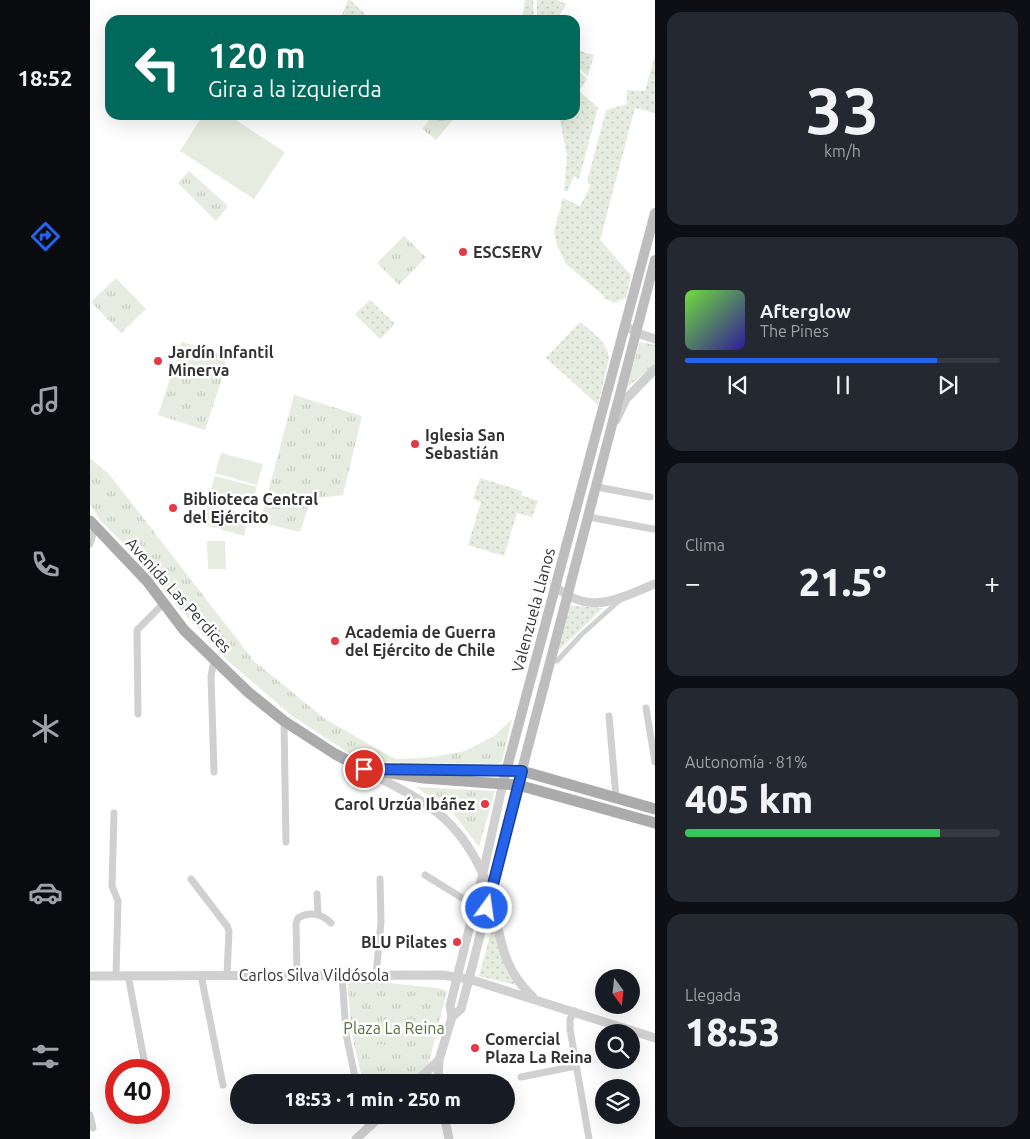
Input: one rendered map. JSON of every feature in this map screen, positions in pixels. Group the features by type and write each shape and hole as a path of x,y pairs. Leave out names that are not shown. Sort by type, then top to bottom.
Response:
{"main road":[{"name":"Valenzuela Llanos","path":"502,783 655,213"},
{"name":"Valenzuela Llanos","path":"518,785 655,260"},
{"name":"Avenida Las Perdices","path":"92,525 129,561 184,630 214,661 284,721 364,769"},
{"path":"364,769 522,771 655,809"},
{"path":"364,769 424,778 518,785 655,822"}],"street":[{"path":"625,325 637,333 655,339"},
{"path":"611,434 626,399 654,371"},
{"path":"597,487 650,497"},
{"path":"589,517 653,528"},
{"path":"90,544 92,525"},
{"path":"556,586 568,597 607,603 655,584"},
{"path":"551,660 557,661 581,635 623,598"},
{"path":"138,714 137,630 163,604"},
{"path":"214,661 212,676 214,772"},
{"path":"646,708 655,762"},
{"path":"609,716 616,797"},
{"path":"284,721 286,842"},
{"name":"Avenida Las Perdices","path":"364,769 421,799 445,818 460,834 483,874 490,897"},
{"name":"Valenzuela Llanos","path":"439,1060 452,1018 450,1006 483,874 502,783"},
{"name":"Valenzuela Llanos","path":"452,1018 461,1009 470,979 518,785"},
{"path":"114,813 112,886 118,901 116,976"},
{"path":"425,875 474,906"},
{"path":"191,879 229,931 227,975"},
{"path":"376,975 381,922 380,879"},
{"path":"317,894 318,914"},
{"name":"Carlos Silva Vildósola","path":"490,897 508,964 517,982 535,999"},
{"path":"297,975 296,921 302,916 318,914 324,916 331,923"},
{"path":"128,975 144,1059"},
{"path":"201,975 222,1085"},
{"path":"342,975 346,1034 354,1074"},
{"name":"Carlos Silva Vildósola","path":"90,976 457,976 575,1011 655,1038"},
{"path":"575,1011 570,1024 589,1139"},
{"path":"424,1074 439,1060"},
{"path":"438,1074 439,1060"},
{"path":"521,1077 576,1066"},
{"path":"90,1115 92,1128"},
{"path":"356,1139 372,1124"},
{"path":"446,1124 449,1139"}],"green space":[{"path":"348,0 350,0 366,15 342,15"},
{"path":"525,0 533,0 534,15 523,15"},
{"path":"537,0 556,0 567,4 559,15 537,15"},
{"path":"580,51 594,55 588,76 580,69"},
{"path":"655,55 655,113 635,108 600,240 631,275 626,298 615,303 603,298 604,296 566,264 556,243 554,231 563,198 580,206 591,185 587,182 606,110 627,104 627,90 645,91"},
{"path":"580,72 587,79 580,90"},
{"path":"580,92 598,108 579,179 574,176 567,192 564,190 567,156 560,120 580,120"},
{"path":"200,120 236,120 285,152 254,199 180,151"},
{"path":"429,120 453,120 436,140 422,129"},
{"path":"189,171 228,206 216,221 178,183"},
{"path":"404,236 426,257 399,285 377,263"},
{"path":"116,278 146,309 121,333 91,302"},
{"path":"370,300 395,324 380,339 355,314"},
{"path":"580,322 594,333 608,352 609,358 598,405 546,358"},
{"path":"182,342 223,355 226,366 205,430 158,415"},
{"path":"640,342 655,345 655,365 626,388"},
{"path":"294,395 362,416 343,495 311,499 300,532 260,522"},
{"path":"221,453 263,464 257,485 215,473"},
{"path":"90,458 109,474 254,661 325,719 395,759 427,758 465,751 494,736 512,719 502,761 498,764 362,762 291,715 227,660 175,604 137,557 99,519 90,503"},
{"path":"215,476 257,487 251,508 209,496"},
{"path":"480,478 522,491 521,495 538,501 532,517 517,513 504,556 468,545 481,502 473,499"},
{"path":"207,504 249,515 244,536 202,524"},
{"path":"207,541 225,541 226,569 208,569"},
{"path":"566,605 603,608 554,655"},
{"path":"416,787 495,791 479,847 453,813"},
{"path":"493,925 506,970 516,985 479,976"},
{"name":"Plaza La Reina","path":"347,979 438,988 447,991 428,1066 418,1074 361,1074 352,1035"},
{"path":"380,1044 388,1047 391,1055 388,1063 380,1066 372,1063 369,1055 372,1047"}],"place":[{"name":"ESCSERV","path":"463,252"},
{"name":"Jardín Infantil Minerva","path":"158,361"},
{"name":"Iglesia San Sebastián","path":"415,444"},
{"name":"Biblioteca Central del Ejército","path":"173,508"},
{"name":"Academia de Guerra del Ejército de Chile","path":"335,641"},
{"name":"Carol Urzúa Ibáñez","path":"485,804"},
{"name":"BLU Pilates","path":"457,942"},
{"name":"Comercial Plaza La Reina","path":"475,1048"}],"route":[{"path":"364,769 522,771 487,908"}]}
